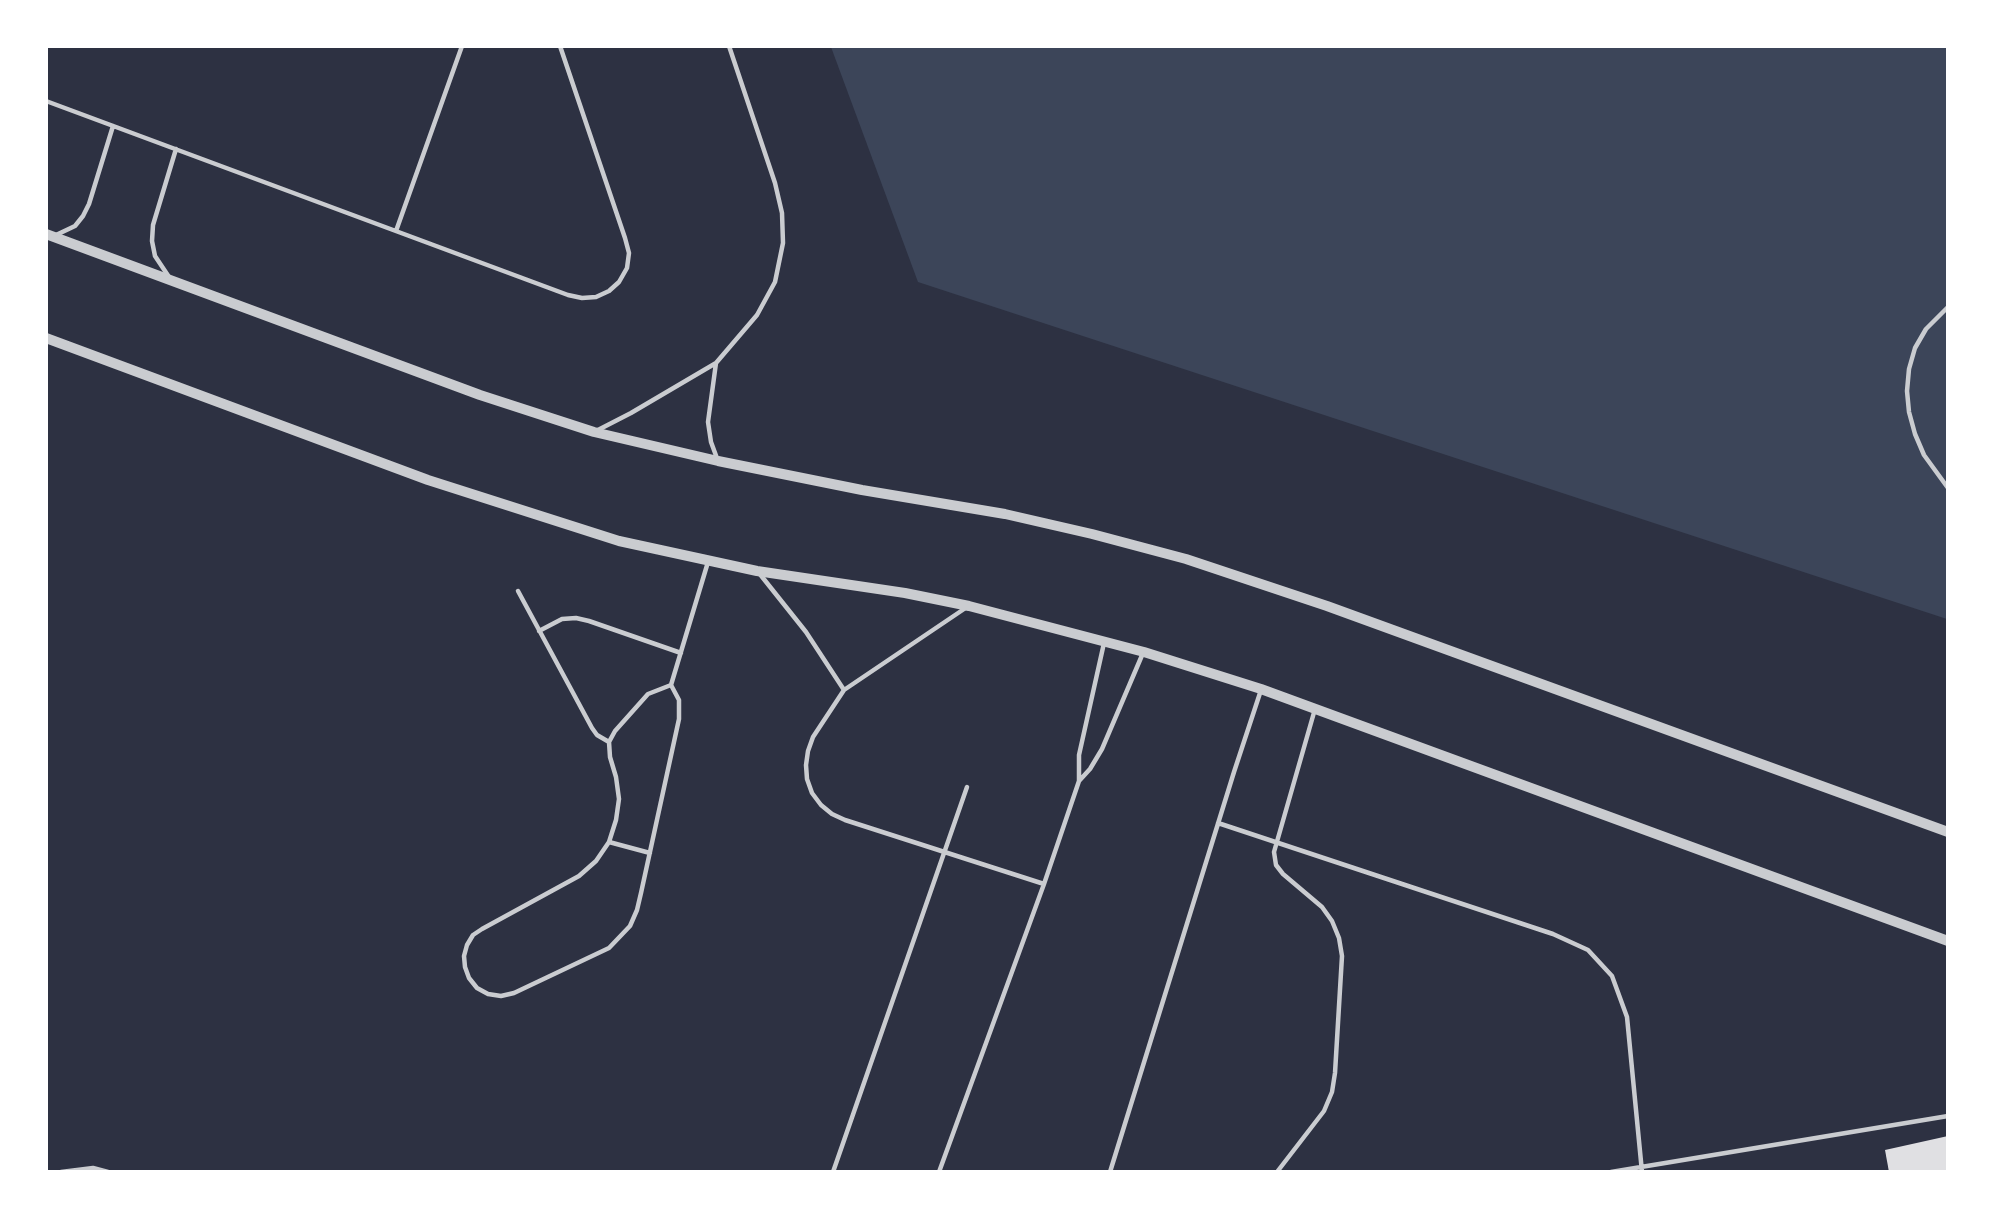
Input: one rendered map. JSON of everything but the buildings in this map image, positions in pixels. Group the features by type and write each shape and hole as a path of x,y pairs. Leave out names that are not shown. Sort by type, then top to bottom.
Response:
{"street":[{"path":"49,235 480,395 594,432 718,461 862,490 1005,514 1186,559 1327,606 1947,832"},
{"path":"46,338 428,480 619,541 757,572 905,593 969,606 1105,640 1261,689 1947,941"}],"lane":[{"path":"396,231 462,46"},
{"path":"46,101 568,295 582,298 596,297 609,291 619,282 627,268 629,253 626,238 560,46"},
{"path":"594,432 716,363 757,315 775,282 783,243 782,213 775,183 729,46"},
{"path":"49,235 64,232 75,226 83,216 89,204 113,126"},
{"path":"173,281 162,270 155,256 152,241 153,225 176,149"},
{"path":"1947,307 1926,329 1915,348 1909,369 1907,391 1909,412 1915,434 1924,454 1947,488"},
{"path":"716,363 708,422 711,442 718,461"},
{"path":"671,685 648,694 615,731 609,742 619,799 616,820 609,842 596,861 579,876 473,935 464,956 469,978 477,988 488,994 501,996 514,993 609,948 630,926 637,910 680,709 679,700 671,685 708,562"},
{"path":"757,572 806,632 844,690"},
{"path":"518,591 592,728 597,735 609,742"},
{"path":"969,606 844,690 813,738 808,751 807,779 821,805 832,814 845,820 1044,884"},
{"path":"539,631 562,619 576,618 681,653"},
{"path":"939,1172 1079,781 1079,755 1105,640"},
{"path":"1079,781 1097,759 1144,652"},
{"path":"1110,1172 1261,689"},
{"path":"1277,1172 1324,1111 1332,1092 1335,1073 1342,956 1339,938 1332,921 1322,907 1283,874 1276,865 1274,852 1315,709"},
{"path":"833,1172 967,787"},
{"path":"1218,823 1553,934 1588,951 1612,976 1627,1017 1642,1169"},
{"path":"609,842 650,853"},
{"path":"1611,1172 1642,1169 1947,1116"},
{"path":"61,1172 93,1168 108,1172"}],"shaded area":[{"path":"831,47 1947,47 1947,619 918,282"}]}
